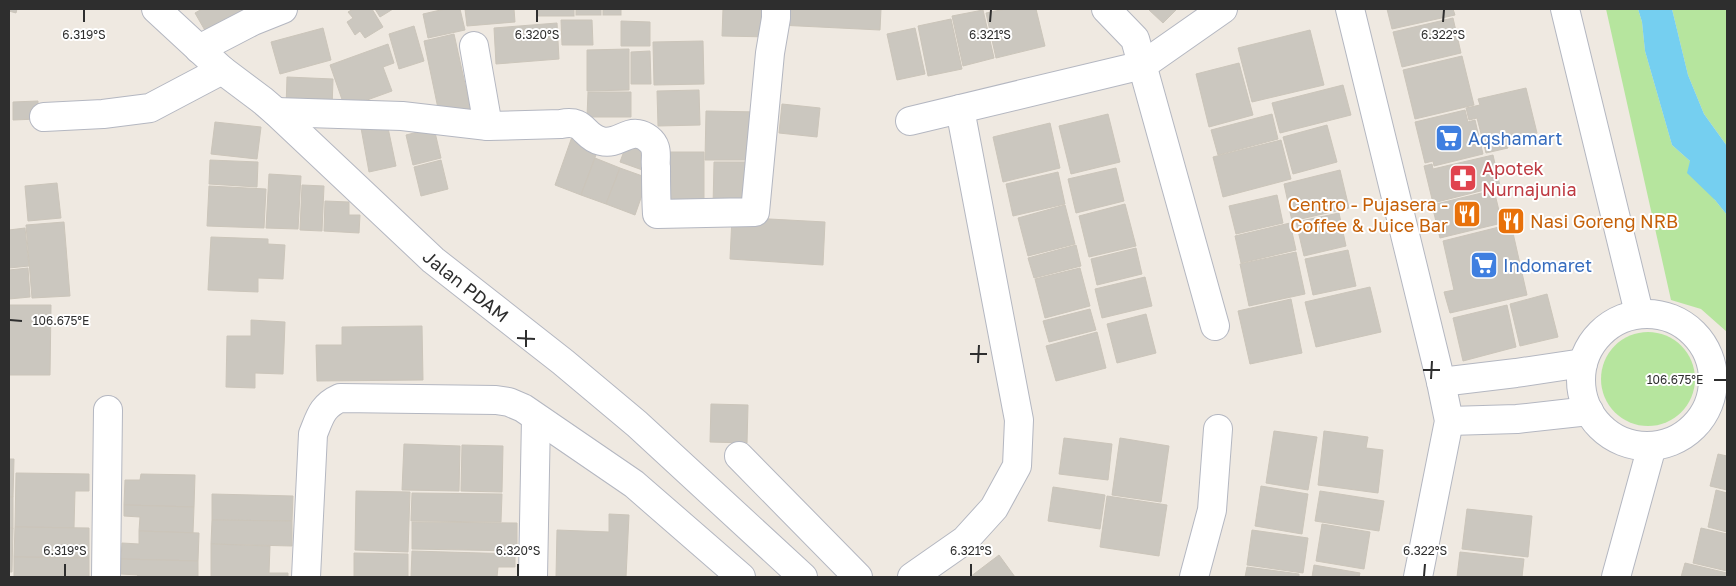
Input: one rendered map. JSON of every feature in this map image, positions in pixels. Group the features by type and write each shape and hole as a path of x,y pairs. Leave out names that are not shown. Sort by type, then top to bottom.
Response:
{"street":[{"name":"Jalan PDAM","path":"156,9 222,70 276,112 433,260 563,362 637,424 803,577"},
{"path":"199,49 253,21 283,9"},
{"path":"276,112 402,116 488,126 561,124 571,122 579,125 589,135 601,141 616,142 628,135 638,134 646,137 655,148 657,214 755,212 776,9"},
{"path":"1106,9 1135,39 1215,326"},
{"path":"910,121 1143,65 1223,9"},
{"path":"1350,9 1449,421 1418,577"},
{"path":"1565,9 1639,313"},
{"path":"474,46 488,126"},
{"path":"44,117 103,114 150,108 222,70"},
{"path":"912,577 965,540 994,508 1017,466 1018,420 960,110"},
{"path":"1639,313 1660,314 1680,321 1696,334 1720,370 1705,413 1692,430 1674,441 1652,446 1629,444 1608,434 1592,418 1583,397 1581,374 1583,363 1586,352 1599,333 1618,320 1639,313"},
{"path":"1441,382 1583,363"},
{"path":"306,577 313,434 321,413 329,403 340,398 496,400 509,402 634,484 733,574"},
{"path":"106,577 108,410"},
{"path":"1449,421 1517,419 1589,411"},
{"path":"533,577 536,418"},
{"path":"1194,577 1212,510 1218,429"},
{"path":"1616,577 1652,446"},
{"path":"739,456 858,577"}],"green space":[{"path":"1606,9 1638,9 1642,22 1645,51 1672,145 1690,161 1727,215 1727,332 1701,309 1671,300"},
{"path":"1672,9 1727,9 1727,146 1704,114 1688,75"},
{"path":"1648,332 1666,335 1681,346 1692,361 1695,379 1692,397 1681,412 1666,423 1648,426 1630,423 1615,412 1604,397 1601,379 1604,361 1615,346 1630,335"}],"water":[{"path":"1638,9 1672,9 1688,75 1704,114 1727,146 1727,215 1715,200 1687,173 1690,161 1672,145 1645,51 1642,22"}],"building":[{"path":"9,9 17,9 16,13 9,11"},
{"path":"202,9 263,9 211,41 195,13"},
{"path":"353,9 372,9 383,27 365,38 360,31 355,35 347,22 353,18 348,12"},
{"path":"375,9 393,9 380,17"},
{"path":"445,9 460,9 465,30 428,38 423,14"},
{"path":"465,9 514,9 515,22 467,26"},
{"path":"538,9 574,9 574,16 538,16"},
{"path":"576,9 601,9 601,15 576,15"},
{"path":"603,9 621,9 621,15 603,15"},
{"path":"723,9 771,9 770,37 722,36"},
{"path":"780,9 881,9 880,30 779,25"},
{"path":"1005,9 1036,9 1045,46 996,58 986,13"},
{"path":"1148,9 1177,9 1163,23"},
{"path":"1387,9 1453,9 1455,15 1392,29"},
{"path":"983,10 994,58 963,66 952,16"},
{"path":"1453,18 1461,53 1402,67 1393,32"},
{"path":"951,19 962,69 928,76 918,26"},
{"path":"561,20 592,20 593,45 562,45"},
{"path":"621,21 650,22 650,46 621,46"},
{"path":"557,23 559,59 496,64 494,28"},
{"path":"414,26 424,61 399,69 389,34"},
{"path":"323,28 331,60 280,74 271,42"},
{"path":"915,28 925,74 897,80 887,34"},
{"path":"1310,30 1324,85 1252,102 1238,48"},
{"path":"454,34 471,111 440,118 424,41"},
{"path":"703,41 704,84 654,85 653,42"},
{"path":"388,44 394,63 383,67 392,91 345,108 330,65"},
{"path":"629,49 629,90 587,91 587,50"},
{"path":"650,51 651,84 631,84 631,52"},
{"path":"1462,56 1474,105 1415,119 1403,70"},
{"path":"1239,63 1253,115 1209,127 1196,74"},
{"path":"287,77 333,79 332,109 286,108"},
{"path":"1343,85 1351,115 1280,133 1272,103"},
{"path":"1526,88 1537,133 1506,140 1508,148 1486,153 1477,118 1469,120 1466,108 1480,105 1478,99"},
{"path":"699,90 700,125 658,126 657,91"},
{"path":"588,92 631,92 631,117 587,117"},
{"path":"38,101 38,119 13,120 13,102"},
{"path":"782,104 820,108 817,137 779,133"},
{"name":"Aqshamart","path":"1465,110 1468,122 1475,120 1483,154 1434,166 1433,161 1425,163 1415,122"},
{"path":"706,111 759,112 758,160 705,160"},
{"path":"1108,114 1120,162 1071,174 1059,126"},
{"path":"1272,114 1278,139 1218,155 1211,130"},
{"path":"215,122 261,127 257,159 211,154"},
{"path":"387,123 396,166 369,172 361,128"},
{"path":"1050,123 1060,168 1003,182 993,137"},
{"path":"1327,125 1337,162 1293,174 1283,137"},
{"path":"434,128 441,158 413,165 406,135"},
{"path":"573,134 600,144 581,195 555,185"},
{"path":"1281,140 1291,179 1223,197 1213,157"},
{"path":"627,143 655,154 648,172 620,162"},
{"path":"661,152 704,152 704,207 660,206"},
{"name":"Apotek Nurnajunia","path":"1493,155 1500,186 1433,203 1424,166 1432,164 1433,169"},
{"path":"595,158 620,168 606,204 581,195"},
{"path":"210,160 258,162 257,187 209,184"},
{"path":"441,160 448,189 421,196 414,167"},
{"path":"714,162 750,162 749,208 713,207"},
{"path":"620,168 648,178 635,215 606,204"},
{"path":"1116,168 1124,201 1076,213 1068,179"},
{"path":"1340,170 1349,208 1292,221 1284,184"},
{"path":"1058,172 1065,204 1013,216 1006,184"},
{"path":"269,174 301,176 298,229 266,228"},
{"path":"57,183 61,218 28,221 25,186"},
{"path":"302,185 324,186 322,231 300,230"},
{"path":"209,186 266,189 264,228 207,226"},
{"name":"Centro - Pujasera - Coffee & Juice Bar","path":"1494,190 1502,223 1440,238 1432,205"},
{"path":"1277,195 1283,223 1236,234 1229,206"},
{"path":"325,201 349,202 349,215 360,215 359,233 324,231"},
{"path":"1125,204 1136,246 1089,257 1079,216"},
{"path":"1065,205 1075,244 1028,256 1018,218"},
{"path":"1339,213 1346,246 1304,256 1296,222"},
{"path":"732,217 825,222 823,265 730,259"},
{"path":"64,222 70,296 32,298 26,225"},
{"path":"1290,223 1296,250 1241,263 1235,236"},
{"name":"Indomaret","path":"1511,224 1527,295 1450,313 1444,292 1454,290 1443,241"},
{"path":"25,228 29,266 9,268 9,230"},
{"path":"211,237 268,239 268,244 285,245 283,279 258,278 258,292 208,290"},
{"path":"1076,245 1081,266 1034,278 1028,258"},
{"path":"1136,248 1142,274 1097,285 1091,259"},
{"path":"1348,250 1356,286 1313,295 1305,259"},
{"path":"1296,252 1305,294 1249,306 1240,264"},
{"path":"28,268 30,297 9,299 9,270"},
{"path":"1080,268 1090,306 1045,318 1035,279"},
{"path":"1145,277 1152,306 1102,318 1095,289"},
{"path":"1370,287 1381,332 1316,347 1305,302"},
{"path":"1547,294 1558,337 1520,346 1510,304"},
{"path":"1291,299 1302,353 1250,364 1238,311"},
{"path":"9,305 51,305 50,375 9,375"},
{"path":"1507,305 1516,347 1463,361 1453,318"},
{"path":"1090,309 1096,330 1049,342 1043,321"},
{"path":"1146,314 1156,353 1117,363 1107,324"},
{"path":"251,320 285,322 283,374 255,373 255,388 226,387 227,336 251,336"},
{"path":"422,326 423,380 317,381 316,345 342,345 342,327"},
{"path":"1097,332 1106,368 1056,381 1046,346"},
{"path":"711,404 748,405 747,443 710,442"},
{"path":"1274,431 1317,437 1308,490 1266,483"},
{"path":"1324,431 1368,437 1366,448 1383,450 1378,493 1318,485"},
{"path":"1064,438 1112,444 1108,480 1059,474"},
{"path":"1120,438 1169,446 1161,502 1112,495"},
{"path":"404,444 460,446 459,491 402,490"},
{"path":"462,445 503,446 502,492 461,491"},
{"path":"1718,454 1727,456 1727,490 1710,486"},
{"path":"9,459 14,459 13,497 9,497"},
{"path":"16,473 89,474 89,491 75,491 74,528 15,527"},
{"path":"141,474 195,475 194,507 124,505 125,480 140,480"},
{"path":"1261,486 1308,494 1302,534 1255,526"},
{"path":"1053,487 1105,495 1100,529 1048,521"},
{"path":"1716,490 1727,493 1727,532 1708,527"},
{"path":"356,491 410,492 408,552 355,550"},
{"path":"1320,491 1384,501 1379,531 1315,521"},
{"path":"412,493 502,494 501,522 411,521"},
{"path":"212,494 293,496 292,521 212,520"},
{"path":"1107,496 1167,505 1159,556 1100,547"},
{"path":"9,497 13,497 13,528 9,528"},
{"path":"124,505 194,507 193,533 139,531 140,517 124,516"},
{"path":"1467,509 1532,516 1528,557 1462,549"},
{"path":"609,514 629,515 626,577 556,577 557,530 609,532"},
{"path":"212,520 292,521 292,546 211,544"},
{"path":"412,522 517,523 517,551 412,549"},
{"path":"1322,524 1370,532 1364,569 1316,561"},
{"path":"15,527 89,528 89,558 14,557"},
{"path":"9,528 13,528 12,572 9,572"},
{"path":"1701,528 1727,534 1727,571 1693,563"},
{"path":"1252,530 1308,538 1303,573 1247,565"},
{"path":"139,531 199,533 198,561 121,559 122,543 139,544"},
{"path":"211,544 270,546 269,573 288,573 288,577 211,577"},
{"path":"412,551 515,554 515,567 498,567 497,577 411,577"},
{"path":"1460,552 1524,559 1522,577 1457,577"},
{"path":"354,553 408,554 408,577 354,577"},
{"path":"999,555 1015,577 970,577"},
{"path":"14,557 89,558 89,577 14,577"},
{"path":"121,559 198,561 198,577 137,577 138,575 121,574"},
{"path":"1685,563 1727,573 1727,577 1681,577"},
{"path":"1314,565 1360,573 1359,577 1312,577"},
{"path":"1247,567 1299,574 1299,577 1245,577"}],"place":[{"name":"Aqshamart","path":"1449,138"},
{"name":"Apotek Nurnajunia","path":"1463,178"},
{"name":"Centro - Pujasera - Coffee & Juice Bar","path":"1467,214"},
{"name":"Nasi Goreng NRB","path":"1511,221"},
{"name":"Indomaret","path":"1484,265"}]}
